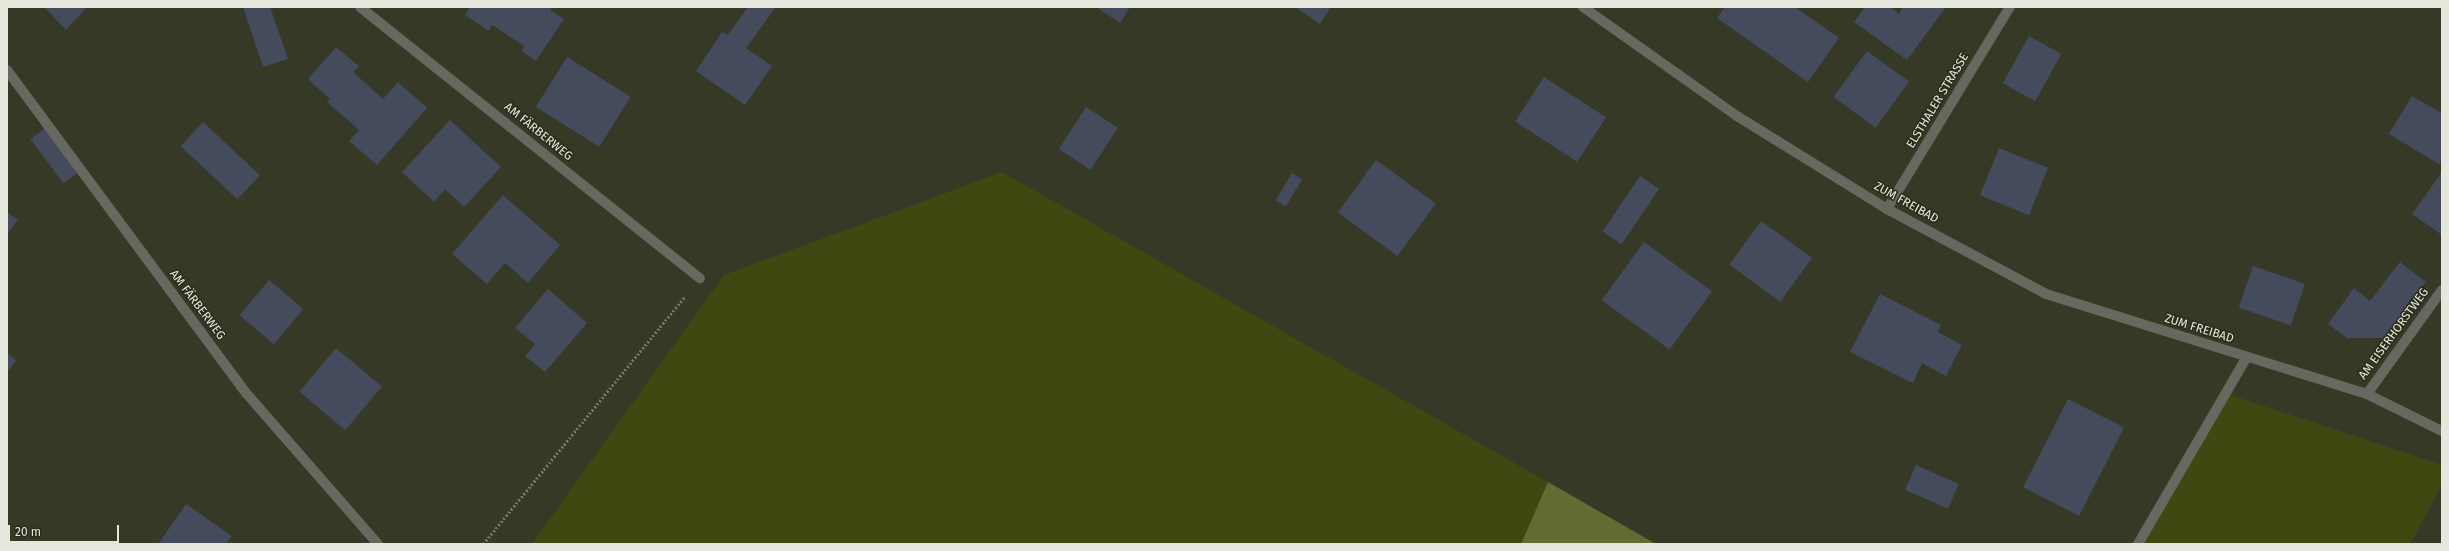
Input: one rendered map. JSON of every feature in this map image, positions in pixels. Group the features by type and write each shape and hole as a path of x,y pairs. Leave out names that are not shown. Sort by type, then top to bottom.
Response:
{"street":[{"name":"AM FÄRBERWEG","path":"360,7 700,278"},
{"name":"ZUM FREIBAD","path":"1583,7 1738,116 1887,208 2046,294 2367,394 2442,430"},
{"name":"ELSTHALER STRASSE","path":"1887,208 2010,7"},
{"name":"AM FÄRBERWEG","path":"7,70 247,394 378,544"},
{"name":"AM EISERHORSTWEG","path":"2367,394 2442,290"},
{"path":"2138,544 2247,357"}],"path":[{"path":"483,544 700,278"}],"green space":[{"path":"1002,172 1548,482 1521,544 532,544 724,275"},
{"path":"2228,394 2442,465 2442,485 2410,544 2138,544"},
{"path":"1548,482 1656,544 1521,544"}],"building":[{"path":"44,7 87,7 66,30"},
{"path":"243,7 270,7 288,59 263,67"},
{"path":"470,7 552,7 550,10 564,19 536,61 522,51 524,46 492,25 489,31 465,15"},
{"path":"748,7 776,7 746,48 772,66 745,105 696,71 722,32 728,35"},
{"path":"1096,7 1130,7 1120,23"},
{"path":"1295,7 1331,7 1320,24"},
{"path":"1725,7 1795,7 1839,38 1808,82 1717,18"},
{"path":"1865,7 1890,7 1899,14 1903,7 1946,7 1907,60 1854,22"},
{"path":"2029,36 2061,54 2035,101 2003,83"},
{"path":"336,47 359,66 353,72 383,99 398,82 427,108 377,165 349,141 359,130 327,102 330,99 308,79"},
{"path":"1867,51 1909,82 1876,128 1833,97"},
{"path":"567,57 631,97 599,147 536,107"},
{"path":"1544,77 1606,117 1577,162 1515,121"},
{"path":"2412,96 2442,113 2442,159 2439,164 2389,134"},
{"path":"1086,107 1118,128 1091,170 1059,149"},
{"path":"450,120 501,167 464,207 445,189 434,202 402,172"},
{"path":"203,122 260,175 238,199 180,146"},
{"path":"48,126 81,170 64,183 30,139"},
{"path":"1999,148 2048,168 2029,215 1980,195"},
{"path":"1376,160 1436,203 1398,256 1338,213"},
{"path":"2442,172 2442,235 2412,214"},
{"path":"1292,173 1302,179 1286,207 1276,200"},
{"path":"1640,176 1659,189 1622,244 1603,232"},
{"path":"503,195 560,245 528,283 505,263 487,284 452,254"},
{"path":"7,212 18,220 7,234"},
{"path":"1761,221 1812,258 1780,302 1729,265"},
{"path":"1644,242 1712,291 1670,350 1602,300"},
{"path":"2400,262 2426,282 2383,338 2347,338 2328,324 2354,288 2370,301"},
{"path":"2253,266 2305,284 2291,326 2239,308"},
{"path":"269,280 303,309 274,344 239,315"},
{"path":"548,289 587,323 545,372 525,356 535,344 515,328"},
{"path":"1880,294 1941,325 1938,332 1962,345 1946,376 1922,363 1913,383 1850,352"},
{"path":"336,348 382,387 345,430 299,392"},
{"path":"7,353 16,360 7,373"},
{"path":"2068,399 2124,428 2079,516 2023,487"},
{"path":"1916,465 1959,484 1948,509 1905,490"},
{"path":"186,504 232,536 226,544 159,543"}]}
